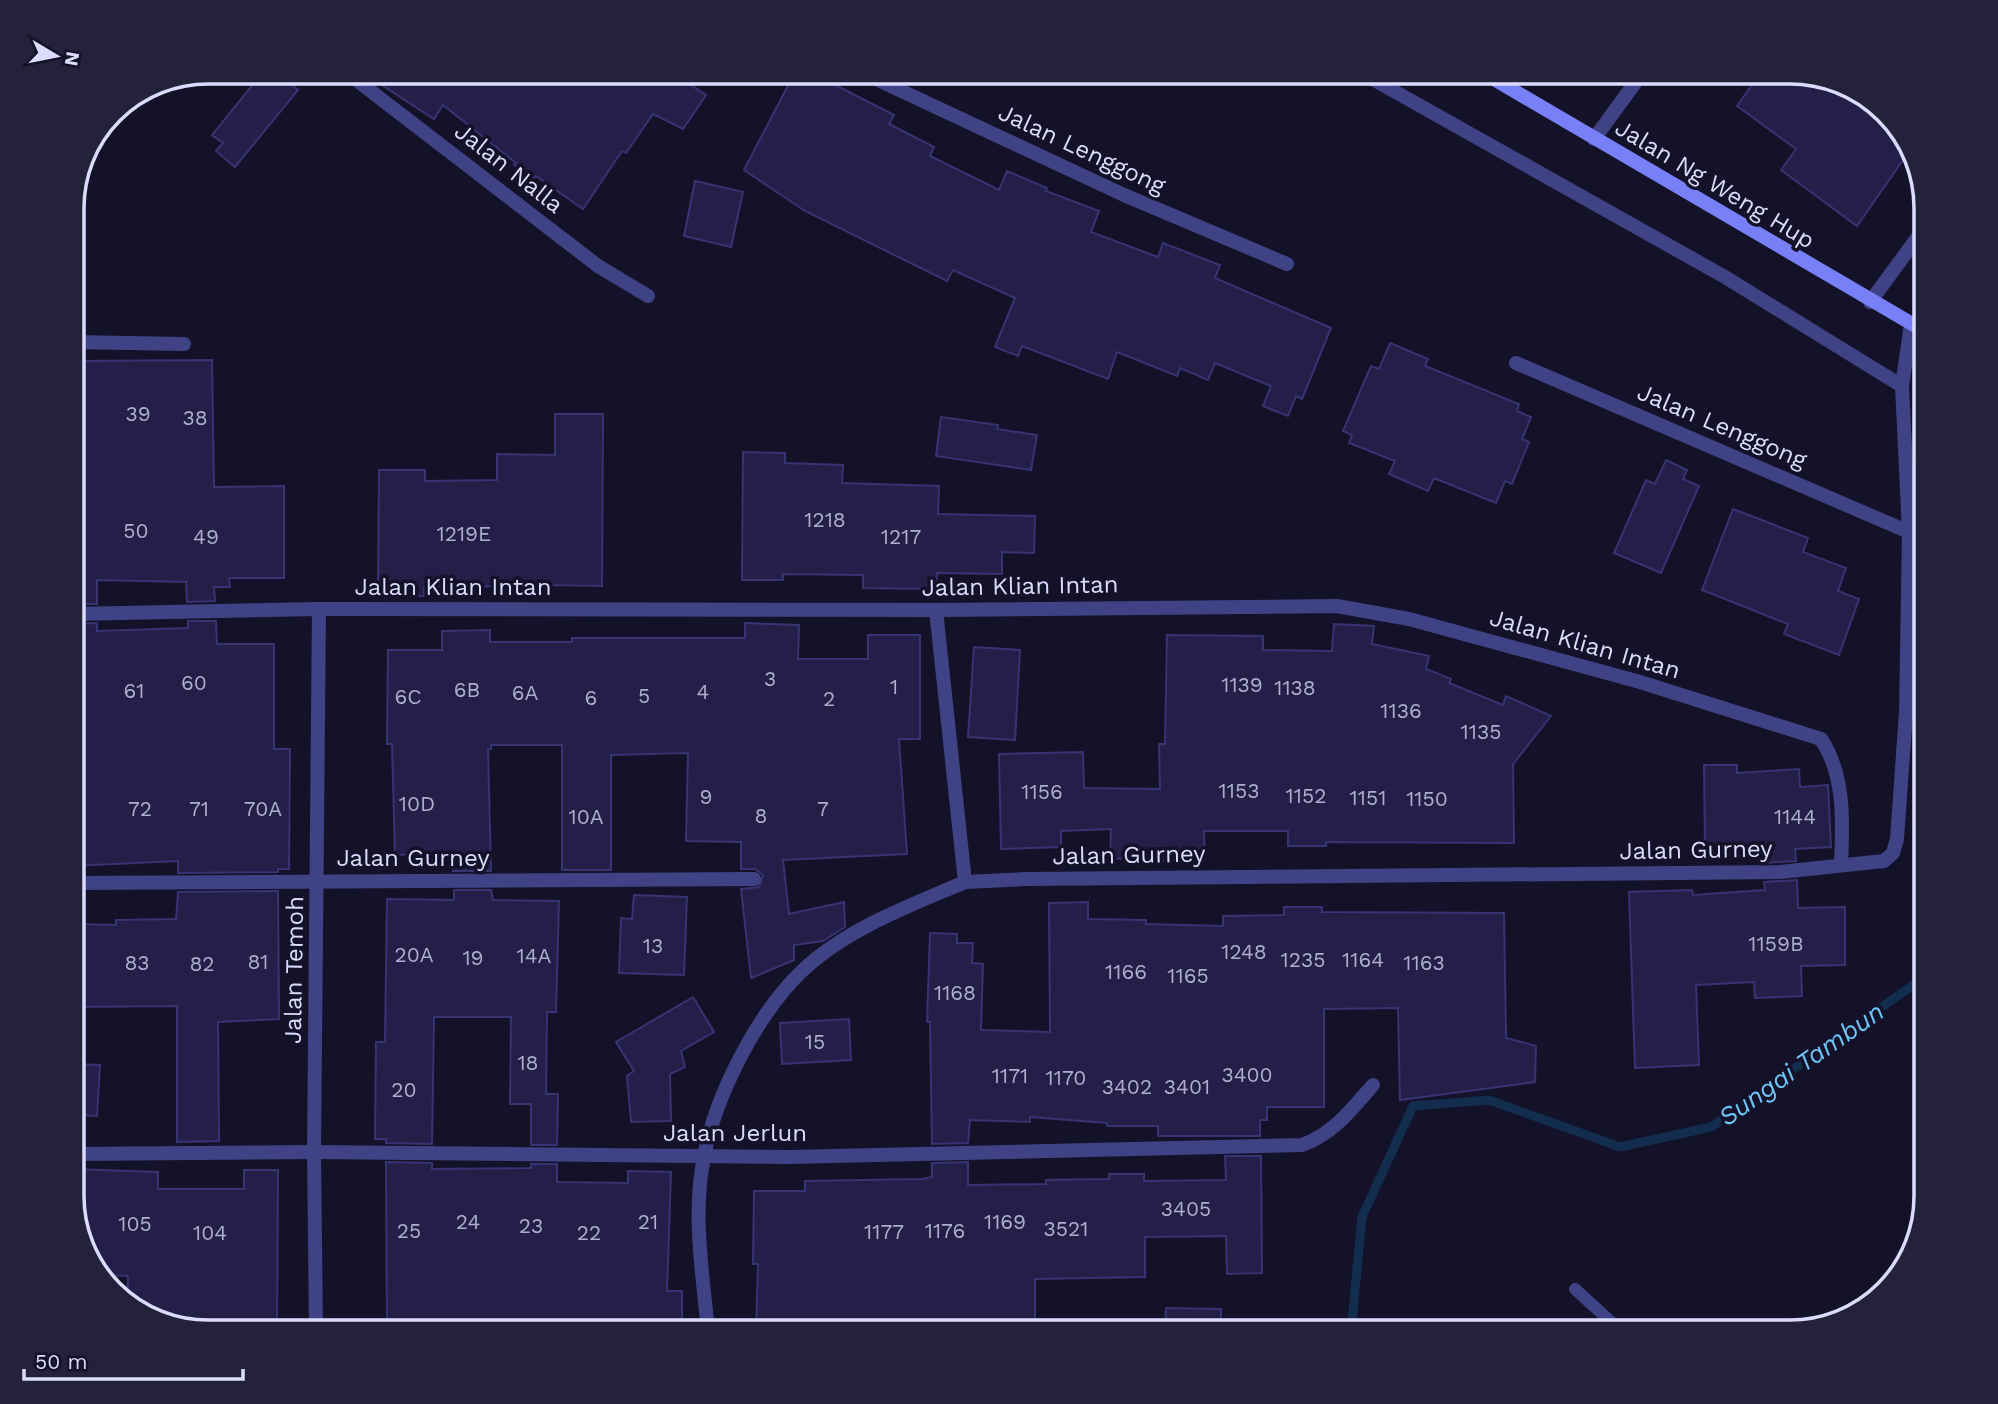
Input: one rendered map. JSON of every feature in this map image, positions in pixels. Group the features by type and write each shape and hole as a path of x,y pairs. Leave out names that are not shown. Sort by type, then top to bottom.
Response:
{"main road":[{"name":"Jalan Ng Weng Hup","path":"1502,84 1914,326"}],"street":[{"name":"Jalan Nalla","path":"362,84 598,266 648,296"},
{"name":"Jalan Lenggong","path":"887,84 1124,195 1287,264"},
{"path":"1381,84 1725,278 1902,386"},
{"path":"1594,139 1634,84"},
{"path":"1870,302 1914,242"},
{"name":"Jalan Gurney","path":"964,882 1780,872 1884,861 1893,853 1897,839 1906,712 1909,532 1902,386 1910,324"},
{"path":"84,342 184,344"},
{"name":"Jalan Lenggong","path":"1517,363 1909,532"},
{"name":"Jalan Klian Intan","path":"84,614 319,609 936,610 1337,606 1409,619 1640,682 1821,740 1833,757 1843,813 1841,864"},
{"name":"Jalan Temoh","path":"316,1320 314,1152 319,609"},
{"path":"707,1320 699,1245 704,1156 718,1112 747,1042 774,1003 803,971 842,942 899,910 964,882 936,610"},
{"name":"Jalan Gurney","path":"84,883 754,879"},
{"name":"Jalan Jerlun","path":"84,1154 314,1152 704,1156 1302,1145 1316,1140 1345,1118 1373,1085"}],"lane":[{"path":"1906,712 1914,713"},
{"path":"1574,1289 1609,1320"}],"building":[{"path":"253,84 291,84 298,90 235,167 216,151 223,143 212,135"},
{"path":"380,84 692,84 706,95 683,129 653,114 626,153 622,151 583,209 536,176 533,179 514,165 516,163 443,105 434,119"},
{"path":"789,84 833,84 894,115 889,124 934,147 930,156 999,190 1007,171 1047,188 1046,191 1099,211 1091,232 1158,257 1163,243 1220,265 1215,278 1331,328 1302,399 1296,396 1288,416 1263,406 1271,386 1215,363 1208,380 1180,368 1177,376 1117,352 1108,379 1022,346 1018,356 995,347 1015,298 953,270 947,281 805,211 744,170"},
{"path":"1753,84 1815,86 1845,97 1872,115 1893,139 1904,158 1857,226 1781,170 1796,149 1737,106"},
{"path":"695,181 743,192 731,247 684,236"},
{"path":"1390,343 1428,359 1425,366 1519,404 1517,411 1531,417 1522,439 1529,442 1512,484 1505,481 1496,503 1434,478 1428,491 1389,474 1395,461 1349,443 1352,435 1343,431 1371,366 1379,369"},
{"path":"212,360 214,487 284,486 284,578 229,578 230,587 214,587 215,601 187,602 186,582 97,580 97,604 84,604 84,361"},
{"path":"555,414 603,414 602,586 547,585 546,595 496,595 496,586 424,587 424,596 378,596 379,470 425,470 425,481 497,480 497,454 555,455"},
{"path":"941,417 998,425 997,429 1037,435 1031,470 936,456"},
{"path":"743,452 785,453 785,463 843,465 842,483 939,486 938,514 1035,516 1034,553 1002,552 1002,574 937,573 936,589 863,588 863,575 783,574 783,580 742,580"},
{"path":"1666,460 1687,470 1683,479 1699,486 1661,573 1614,553 1646,480 1655,484"},
{"path":"1733,509 1808,538 1803,552 1846,568 1838,591 1859,599 1839,655 1784,634 1788,624 1702,590"},
{"path":"188,621 216,621 217,644 274,644 274,749 290,749 289,869 278,869 278,872 178,873 178,861 84,865 84,624 97,623 97,631 188,628"},
{"path":"745,623 799,625 798,659 868,659 868,635 920,635 920,739 899,739 907,854 783,860 789,914 844,902 845,927 823,941 794,945 794,960 751,978 741,889 759,887 763,875 755,869 741,869 741,842 686,841 688,753 611,755 611,870 562,870 562,745 491,745 491,749 488,749 491,871 453,871 453,853 395,855 392,744 387,744 388,650 442,650 442,631 490,630 490,642 572,642 572,638 745,638"},
{"path":"1334,624 1374,626 1372,644 1429,656 1426,669 1451,679 1449,683 1503,705 1506,696 1551,716 1513,764 1514,843 1326,842 1326,846 1288,846 1288,831 1204,831 1205,859 1162,861 1110,858 1111,829 1061,831 1061,847 1001,849 999,754 1083,752 1084,788 1160,789 1159,744 1165,744 1167,635 1263,636 1263,650 1332,651"},
{"path":"974,647 1020,650 1015,740 968,737"},
{"path":"1704,765 1737,765 1737,773 1799,769 1800,787 1828,785 1831,847 1795,849 1796,861 1763,863 1762,847 1705,848"},
{"path":"1797,880 1798,908 1845,907 1845,965 1801,966 1802,996 1755,998 1754,982 1696,985 1699,1065 1635,1068 1629,892 1692,890 1693,895 1765,890 1764,882"},
{"path":"454,890 491,890 493,900 559,901 556,1012 547,1012 546,1094 558,1094 557,1145 531,1145 531,1104 510,1104 511,1017 434,1017 432,1144 386,1143 386,1139 375,1139 376,1042 385,1042 387,899 454,900"},
{"path":"278,891 279,1019 218,1022 219,1141 177,1142 177,1006 84,1007 84,924 116,925 116,920 176,919 178,892"},
{"path":"634,895 687,897 684,975 619,973 621,918 632,919"},
{"path":"1088,902 1088,919 1146,920 1146,924 1223,926 1223,916 1284,915 1284,907 1322,907 1322,912 1504,913 1506,1038 1536,1046 1535,1082 1400,1100 1398,1008 1324,1009 1324,1107 1267,1107 1267,1120 1260,1120 1260,1136 1158,1136 1158,1126 1107,1126 1107,1123 1030,1117 1030,1122 970,1120 968,1143 932,1144 930,1022 927,1022 930,933 957,934 957,943 973,943 972,963 983,964 981,1030 1050,1032 1049,903"},
{"path":"693,997 714,1032 681,1051 685,1067 670,1074 671,1121 631,1122 627,1076 634,1071 616,1042"},
{"path":"849,1019 851,1060 782,1064 780,1023"},
{"path":"84,1064 100,1065 97,1116 84,1115"},
{"path":"1225,1156 1261,1156 1262,1273 1227,1274 1226,1236 1145,1237 1145,1277 1035,1279 1035,1320 756,1320 758,1264 753,1264 754,1191 805,1191 805,1181 922,1179 932,1177 932,1163 968,1162 968,1185 1046,1184 1046,1180 1109,1179 1109,1174 1144,1174 1144,1181 1226,1180"},
{"path":"386,1162 432,1163 432,1169 531,1168 531,1164 557,1164 557,1182 628,1183 628,1171 671,1172 667,1291 682,1291 682,1320 387,1320"},
{"path":"84,1169 158,1172 158,1189 244,1189 244,1170 278,1170 277,1320 208,1320 176,1316 160,1311 127,1290 128,1276 113,1275 93,1244 85,1213"},
{"path":"1166,1308 1221,1309 1221,1320 1166,1320"}],"waterway":[{"name":"Sungai Tambun","path":"1352,1320 1362,1217 1413,1106 1489,1100 1620,1147 1711,1127 1914,984"}]}
